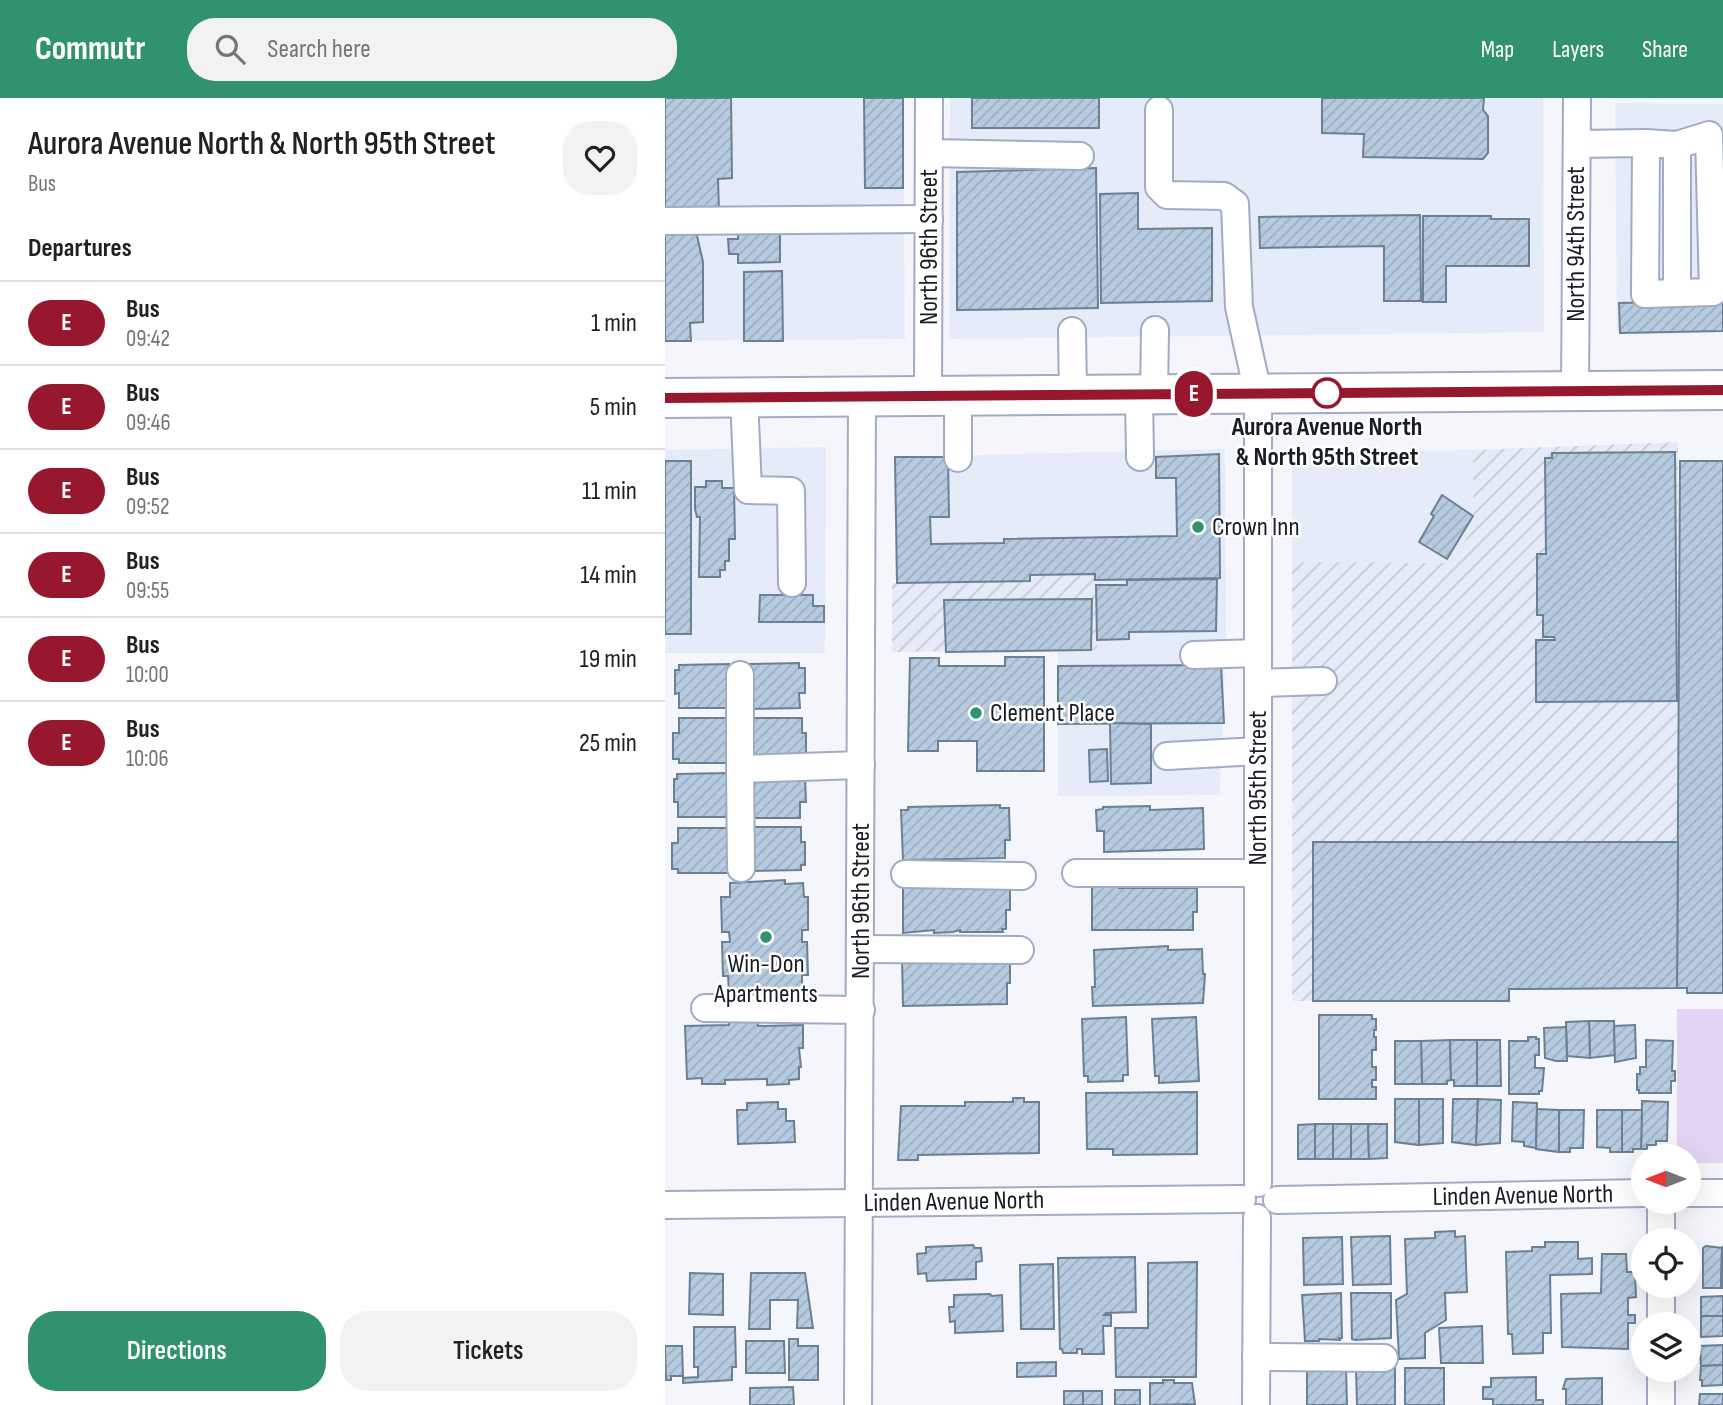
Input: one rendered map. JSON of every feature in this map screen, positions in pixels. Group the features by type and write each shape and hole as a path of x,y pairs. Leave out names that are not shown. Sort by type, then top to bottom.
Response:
{"highway":[{"path":"665,398 1723,390"}],"street":[{"name":"North 96th Street","path":"929,98 929,219 943,396 958,458"},
{"name":"North 94th Street","path":"1575,391 1577,98"},
{"name":"North 95th Street","path":"1159,110 1159,187 1167,195 1224,196 1235,204 1239,307 1258,393 1256,1405"},
{"path":"1577,144 1646,143 1677,145 1709,135 1713,292 1645,294 1646,143"},
{"path":"1677,145 1677,293"},
{"path":"929,153 1080,156"},
{"path":"665,221 929,219"},
{"path":"1140,457 1156,330"},
{"path":"1072,331 1073,395"},
{"name":"North 96th Street","path":"858,1405 862,396"},
{"path":"744,397 748,490 791,491 792,583"},
{"path":"1194,655 1258,653"},
{"path":"740,675 741,867"},
{"path":"1258,682 1323,681"},
{"path":"1167,756 1258,751"},
{"path":"740,769 861,765"},
{"path":"1076,873 1258,873"},
{"path":"905,874 1022,876"},
{"path":"861,949 1020,950"},
{"path":"705,1008 861,1010"},
{"name":"Linden Avenue North","path":"665,1205 1258,1200 1631,1193"},
{"path":"1701,1193 1723,1193"},
{"path":"1256,1357 1384,1358"},
{"path":"1661,1382 1661,1405"}],"shaded area":[{"path":"665,98 903,98 905,339 665,341"},
{"path":"950,98 1543,98 1544,332 949,339"},
{"path":"1615,103 1723,104 1723,328 1617,330"},
{"path":"1678,442 1677,988 1510,989 1509,1001 1292,1001 1292,562 1448,563 1474,529 1473,450"},
{"path":"826,447 825,653 665,653 665,450"},
{"path":"1225,449 1226,638 1220,795 1058,796 1058,652 1097,650 1095,575 1030,576 1030,581 897,583 895,457"},
{"path":"1473,450 1474,529 1448,563 1292,562 1292,452"},
{"path":"1095,574 1097,650 892,652 892,583 1030,581 1030,575"},
{"path":"1677,1009 1723,1009 1723,1163 1701,1163 1701,1144 1677,1144"}],"building":[{"path":"665,98 731,98 732,178 718,179 719,212 665,213"},
{"path":"864,98 903,98 903,188 865,188"},
{"path":"972,98 1099,98 1099,128 972,128"},
{"path":"1322,98 1484,98 1483,110 1488,116 1488,153 1483,159 1363,157 1364,134 1322,133"},
{"path":"1096,168 1098,308 957,310 957,172"},
{"path":"1138,193 1138,229 1212,228 1212,301 1101,303 1100,194"},
{"path":"1420,215 1421,301 1384,301 1384,246 1260,248 1259,217"},
{"path":"1423,216 1529,219 1529,266 1446,266 1446,302 1423,302"},
{"path":"665,227 695,227 703,262 703,322 690,323 691,341 665,341"},
{"path":"780,231 780,262 738,263 738,254 729,254 728,239 738,239 738,232"},
{"path":"782,271 783,341 744,341 744,272"},
{"path":"1723,301 1723,331 1620,333 1619,303"},
{"path":"1675,452 1677,701 1536,702 1536,640 1555,640 1554,637 1543,637 1543,615 1537,615 1537,554 1546,554 1545,458 1552,458 1552,453"},
{"name":"Crown Inn","path":"1219,454 1220,578 1095,580 1095,574 1030,575 1030,581 897,583 895,457 948,457 949,517 930,517 931,544 1004,543 1004,539 1177,536 1176,478 1156,478 1156,457"},
{"path":"665,461 691,461 691,634 665,634"},
{"path":"1680,461 1723,461 1723,993 1687,993 1687,988 1677,988"},
{"path":"706,481 722,481 722,488 734,488 735,539 729,539 729,561 725,561 725,570 720,570 720,577 699,577 700,517 697,517 695,509 695,487 706,487"},
{"path":"1442,495 1473,516 1447,559 1419,542"},
{"path":"1217,579 1216,631 1129,632 1129,639 1097,640 1096,585 1127,585 1127,580"},
{"path":"760,595 813,595 813,606 824,606 824,622 759,622"},
{"path":"1092,599 1091,650 946,652 944,600"},
{"name":"Clement Place","path":"1005,657 1044,657 1044,771 977,771 977,741 938,741 938,751 908,751 910,658 939,658 939,666 1005,666"},
{"path":"799,663 799,668 805,668 805,693 799,693 800,708 750,709 749,664"},
{"path":"729,664 731,708 679,708 679,693 675,694 675,670 679,670 679,665"},
{"path":"1221,665 1224,723 1058,724 1058,666"},
{"path":"679,718 729,718 729,763 679,763 679,759 673,759 673,733 679,733"},
{"path":"751,718 802,718 802,733 806,733 806,756 751,762"},
{"path":"1110,723 1151,724 1151,783 1111,784"},
{"path":"1107,749 1108,781 1090,782 1089,750"},
{"path":"728,773 729,817 678,817 678,802 674,802 674,779 677,779 677,774"},
{"path":"750,773 805,777 806,802 800,802 800,818 751,818"},
{"path":"1000,805 1000,808 1009,808 1010,840 1005,840 1005,858 903,860 901,810 908,810 908,807"},
{"path":"1150,806 1150,810 1203,808 1204,849 1104,852 1104,831 1097,831 1096,810 1103,807"},
{"path":"750,827 801,827 801,842 805,842 805,865 801,865 801,870 751,871"},
{"path":"678,828 728,828 728,873 678,873 678,869 672,869 672,843 678,843"},
{"path":"1313,842 1678,842 1677,988 1509,989 1509,1001 1313,1001"},
{"name":"Win-Don Apartments","path":"785,880 785,884 803,883 804,897 808,897 808,930 802,930 802,942 807,942 808,975 802,975 802,991 749,994 749,990 729,991 728,976 723,976 722,942 730,942 729,932 722,932 721,897 730,897 730,883"},
{"path":"1010,883 1010,910 1006,910 1006,929 1002,929 1003,932 960,930 934,933 934,930 903,933 903,884"},
{"path":"1092,883 1119,883 1119,888 1197,888 1197,912 1193,912 1193,930 1092,930"},
{"path":"1168,946 1168,950 1202,949 1205,974 1203,1003 1093,1006 1094,950"},
{"path":"902,957 1010,957 1007,1004 903,1006"},
{"path":"1319,1015 1372,1015 1372,1019 1376,1019 1376,1050 1372,1050 1372,1067 1376,1067 1376,1080 1372,1080 1372,1087 1376,1087 1376,1099 1319,1099"},
{"path":"1126,1017 1128,1075 1123,1075 1123,1081 1088,1082 1088,1076 1084,1076 1082,1019"},
{"path":"1196,1017 1199,1081 1159,1083 1159,1076 1155,1076 1152,1019"},
{"path":"729,1020 758,1020 758,1026 803,1025 803,1048 799,1048 799,1079 789,1080 789,1084 767,1085 767,1079 725,1080 725,1084 702,1084 702,1078 687,1079 685,1026 729,1025"},
{"path":"1589,1021 1614,1021 1615,1055 1590,1058"},
{"path":"1589,1021 1590,1058 1567,1056 1566,1022"},
{"path":"1635,1025 1636,1058 1615,1062 1614,1026"},
{"path":"1566,1027 1567,1061 1545,1058 1544,1028"},
{"path":"1528,1037 1539,1039 1539,1055 1535,1055 1535,1068 1544,1068 1542,1091 1539,1091 1539,1094 1509,1094 1509,1041 1528,1041"},
{"path":"1450,1040 1451,1080 1447,1081 1447,1084 1422,1084 1421,1041"},
{"path":"1450,1040 1477,1040 1477,1086 1454,1086 1454,1080 1451,1080"},
{"path":"1477,1040 1500,1040 1501,1086 1477,1086"},
{"path":"1646,1040 1673,1041 1672,1071 1675,1071 1675,1081 1671,1081 1671,1093 1639,1093 1637,1090 1637,1074 1640,1074 1640,1067 1646,1067"},
{"path":"1395,1041 1421,1041 1422,1084 1395,1084"},
{"path":"1197,1092 1197,1154 1113,1155 1113,1149 1087,1149 1086,1093"},
{"path":"1013,1098 1024,1098 1024,1102 1039,1102 1039,1153 918,1155 918,1160 898,1160 901,1106 965,1106 965,1102 1013,1102"},
{"path":"1395,1099 1419,1099 1419,1145 1395,1142"},
{"path":"1419,1099 1443,1099 1443,1143 1419,1145"},
{"path":"1453,1099 1478,1099 1476,1145 1452,1142"},
{"path":"1478,1099 1501,1100 1500,1143 1476,1145"},
{"path":"1642,1101 1668,1102 1667,1141 1641,1144"},
{"path":"778,1102 778,1109 786,1109 786,1121 794,1121 795,1142 738,1144 737,1110 747,1110 747,1103"},
{"path":"1513,1102 1537,1103 1536,1148 1524,1146 1524,1142 1512,1141"},
{"path":"1537,1109 1559,1110 1559,1152 1536,1149"},
{"path":"1559,1110 1584,1110 1583,1148 1570,1148 1570,1152 1559,1152"},
{"path":"1597,1110 1622,1110 1622,1152 1610,1152 1610,1148 1597,1147"},
{"path":"1622,1110 1642,1110 1641,1144 1631,1144 1631,1152 1622,1152"},
{"path":"1315,1124 1333,1124 1333,1159 1315,1159"},
{"path":"1315,1124 1315,1159 1298,1159 1298,1125"},
{"path":"1333,1124 1351,1124 1351,1159 1333,1159"},
{"path":"1351,1124 1368,1124 1369,1159 1351,1159"},
{"path":"1368,1124 1387,1124 1387,1158 1369,1159"},
{"path":"1455,1231 1455,1237 1465,1236 1467,1292 1445,1293 1446,1320 1425,1333 1425,1358 1399,1359 1396,1300 1407,1294 1405,1239 1435,1238 1435,1232"},
{"path":"1390,1236 1391,1284 1353,1285 1351,1237"},
{"path":"1342,1237 1343,1284 1304,1285 1303,1238"},
{"path":"1545,1242 1578,1242 1578,1259 1592,1258 1592,1274 1550,1275 1551,1333 1543,1333 1543,1353 1513,1354 1512,1334 1508,1334 1506,1252 1532,1251 1532,1247 1545,1247"},
{"path":"973,1245 975,1248 981,1248 982,1261 976,1262 976,1279 927,1281 926,1273 918,1274 917,1254 926,1253 926,1247"},
{"path":"1723,1246 1723,1288 1721,1288 1722,1248"},
{"path":"1703,1248 1722,1248 1721,1288 1703,1288"},
{"path":"1602,1254 1626,1254 1627,1272 1631,1272 1628,1349 1562,1347 1561,1294 1601,1293"},
{"path":"1135,1257 1136,1312 1104,1315 1111,1315 1111,1326 1103,1326 1104,1354 1082,1354 1082,1349 1077,1349 1077,1353 1063,1353 1060,1349 1058,1258"},
{"path":"1197,1262 1196,1377 1116,1377 1115,1328 1148,1328 1148,1263"},
{"path":"1053,1264 1054,1329 1021,1329 1020,1265"},
{"path":"690,1273 723,1274 723,1315 689,1314"},
{"path":"751,1273 805,1273 813,1328 797,1328 798,1300 770,1300 770,1329 749,1329"},
{"path":"1341,1293 1342,1338 1305,1341 1302,1295"},
{"path":"1351,1293 1391,1293 1391,1338 1352,1339"},
{"path":"954,1295 1002,1295 1003,1331 955,1333 955,1321 950,1322 949,1307 954,1307"},
{"path":"1723,1296 1723,1316 1701,1316 1701,1297"},
{"path":"1701,1316 1723,1316 1723,1336 1701,1337"},
{"path":"1482,1326 1483,1363 1441,1363 1439,1328"},
{"path":"694,1327 735,1327 736,1367 732,1367 732,1380 683,1383 683,1378 698,1377 698,1367 694,1367"},
{"path":"789,1339 798,1339 798,1346 818,1346 818,1380 789,1380"},
{"path":"746,1341 784,1341 785,1373 746,1373"},
{"path":"1723,1345 1723,1365 1701,1366 1701,1346"},
{"path":"665,1346 682,1346 683,1376 671,1376 671,1380 666,1380"},
{"path":"1056,1362 1056,1376 1017,1377 1017,1363"},
{"path":"1723,1365 1723,1385 1702,1386 1701,1366"},
{"path":"1346,1367 1347,1405 1307,1405 1307,1368"},
{"path":"1395,1367 1395,1405 1357,1405 1356,1368"},
{"path":"1405,1368 1444,1368 1444,1405 1405,1405"},
{"path":"1536,1377 1536,1400 1543,1400 1543,1405 1493,1405 1493,1399 1483,1399 1483,1387 1491,1387 1491,1378"},
{"path":"1602,1378 1602,1405 1566,1405 1566,1389 1563,1389 1566,1379"},
{"path":"1163,1380 1192,1383 1195,1404 1150,1405 1150,1383 1163,1383"},
{"path":"793,1387 794,1405 750,1405 750,1388"},
{"path":"1115,1390 1140,1390 1140,1405 1115,1405"},
{"path":"1064,1391 1083,1391 1083,1405 1064,1405"},
{"path":"1083,1391 1102,1391 1102,1405 1083,1405"},
{"path":"1700,1394 1723,1394 1723,1405 1699,1405"}],"bus line":[{"name":"E","path":"665,398 1723,390"}],"place":[{"name":"Aurora Avenue North & North 95th Street","path":"1327,393"},
{"name":"Crown Inn","path":"1198,527"},
{"name":"Clement Place","path":"976,713"},
{"name":"Win-Don Apartments","path":"766,937"}]}
